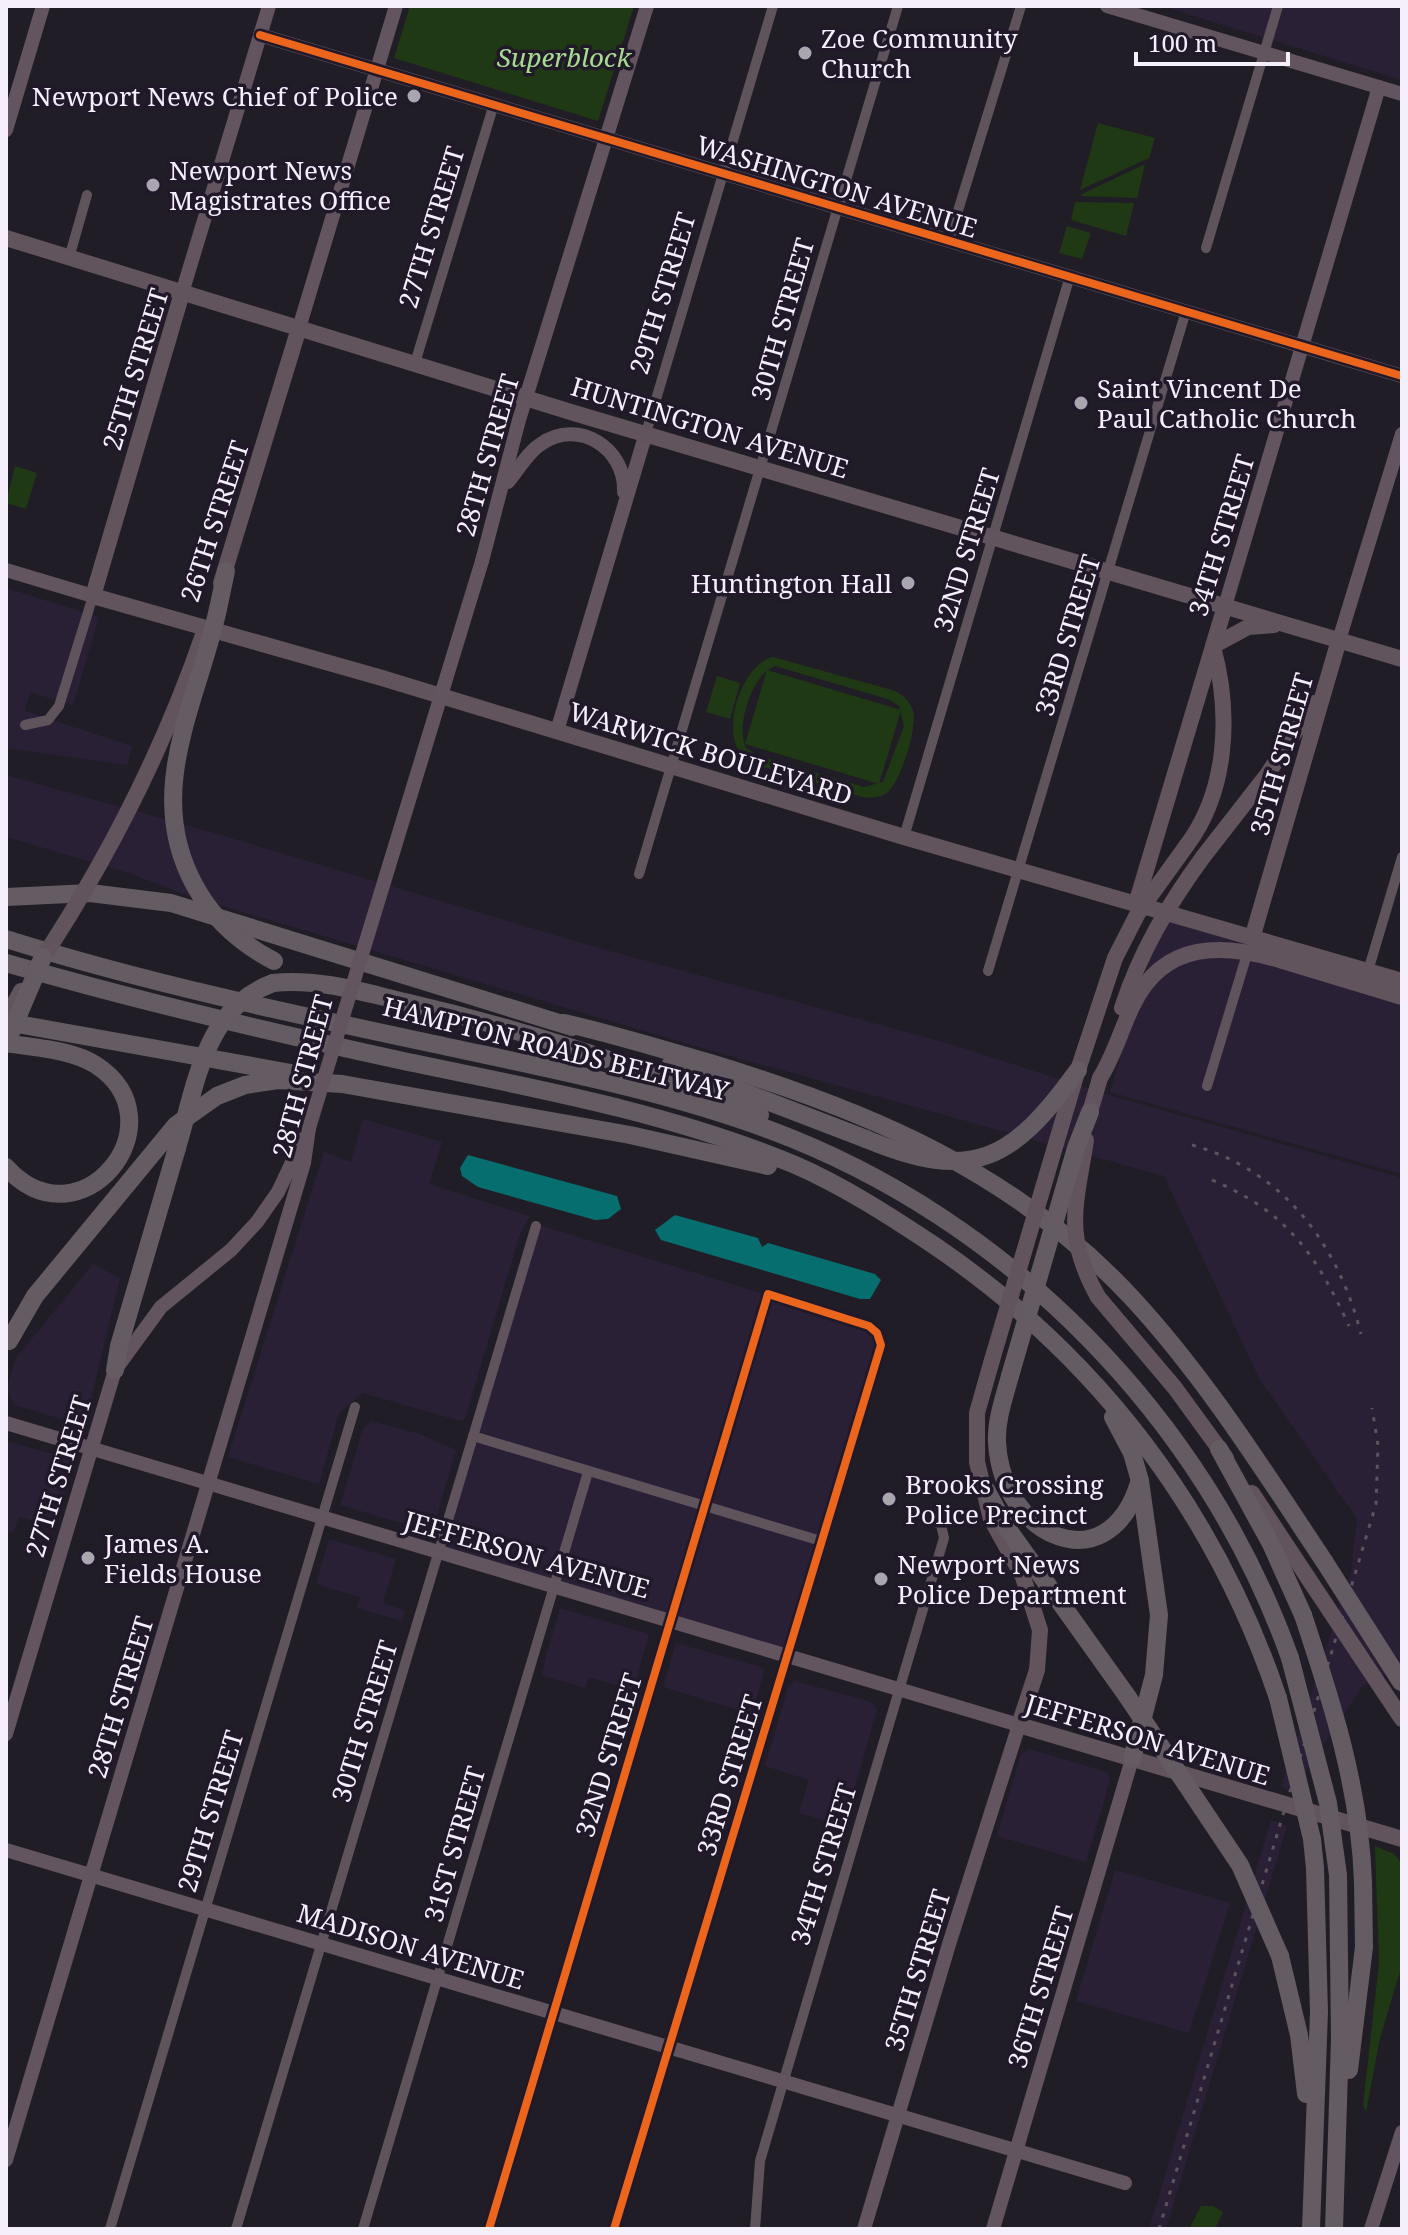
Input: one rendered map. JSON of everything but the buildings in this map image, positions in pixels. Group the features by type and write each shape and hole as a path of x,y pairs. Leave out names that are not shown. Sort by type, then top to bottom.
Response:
{"highway":[{"path":"226,571 175,758 172,819 184,863 207,905 236,936 274,961 369,993"},
{"path":"6,897 90,893 171,903 564,1023 927,1161 979,1158 1005,1148 1032,1129 1078,1070"},
{"name":"HAMPTON ROADS BELTWAY","path":"6,939 185,989 687,1102 817,1150 962,1230 1070,1320 1123,1376 1167,1430 1239,1542 1290,1658 1328,1803 1338,1875 1339,2136 1334,2229"},
{"path":"6,1167 21,1182 40,1190 62,1193 84,1189 105,1177 121,1157 128,1122 121,1092 94,1064 6,1043 43,957"},
{"name":"HAMPTON ROADS BELTWAY","path":"6,963 193,1014 678,1123 792,1164 912,1231 969,1270 1067,1354 1125,1416 1193,1513 1235,1589 1278,1698 1312,1839 1315,1868 1319,2012 1311,2182"},
{"path":"115,1370 119,1346 177,1148 216,1029 241,999 273,983 313,982 369,993 569,1046 771,1119 914,1189 962,1230"},
{"path":"6,1020 696,1148 780,1169 846,1192"},
{"path":"564,1023 607,1032 841,1105 936,1149 1021,1202 1099,1266 1168,1338 1324,1561 1402,1682"},
{"path":"7,1344 35,1296 160,1142 190,1113 217,1096 256,1083 278,1080 342,1084"},
{"path":"1090,1112 1076,1148 1010,1376 997,1426 999,1459 1013,1499 1032,1524 1061,1538 1101,1533 1130,1506 1140,1481"},
{"path":"1067,1354 1116,1420 1132,1453 1140,1481 1159,1615 1154,1675 1132,1759"},
{"path":"1219,1449 1260,1523 1303,1615 1327,1685 1352,1779 1363,1882 1361,1977 1339,2136"},
{"path":"983,1484 1005,1525 1127,1696 1234,1854 1261,1906 1280,1956 1306,2079 1312,2220"}],"main road":[{"name":"HUNTINGTON AVENUE","path":"6,235 182,293 1402,659"},
{"path":"6,246 21,250 38,248"},
{"name":"25TH STREET","path":"93,596 182,293"},
{"name":"26TH STREET","path":"226,571 299,328"},
{"name":"WARWICK BOULEVARD","path":"93,596 557,731 1019,871 1253,935 1402,981"},
{"name":"34TH STREET","path":"1136,904 1225,606"},
{"name":"26TH STREET","path":"6,1020 86,889 137,795 176,708 215,608"},
{"path":"1019,1725 1037,1670 1040,1630 1023,1577 991,1519 977,1462 975,1428 992,1360 1078,1070 1115,958 1138,913 1187,845 1211,802 1221,760 1219,674 1213,646 1248,627 1289,624"},
{"name":"35TH STREET","path":"1253,935 1339,640"},
{"path":"1327,681 1280,756 1173,897 1147,943 1090,1112 1073,1210 1080,1255 1098,1297 1175,1388 1219,1449 1402,1719"},
{"path":"1100,1078 1117,1051 1138,994 1167,965 1197,951 1220,948 1244,950 1402,997"},
{"name":"JEFFERSON AVENUE","path":"1019,1725 1402,1839"}],"street":[{"path":"6,130 43,6"},
{"name":"25TH STREET","path":"182,293 269,6"},
{"name":"26TH STREET","path":"299,328 396,6"},
{"name":"28TH STREET","path":"6,2160 304,1163 309,1128 482,561 519,420 647,6"},
{"name":"29TH STREET","path":"557,731 773,6"},
{"name":"30TH STREET","path":"639,874 898,6"},
{"path":"949,240 1021,6"},
{"path":"1107,6 1150,12 1263,54 1402,94"},
{"path":"1206,248 1278,6"},
{"name":"WASHINGTON AVENUE","path":"260,35 1402,376"},
{"name":"34TH STREET","path":"1225,606 1379,87"},
{"name":"27TH STREET","path":"415,363 494,104"},
{"path":"69,258 87,195"},
{"name":"32ND STREET","path":"904,837 1070,276"},
{"name":"33RD STREET","path":"988,971 1186,311"},
{"name":"35TH STREET","path":"1339,640 1402,434"},
{"path":"502,489 540,444 560,435 582,435 604,445 619,462 624,483 623,509"},
{"name":"WARWICK BOULEVARD","path":"6,570 93,596"},
{"name":"25TH STREET","path":"25,725 48,720 59,706 93,596"},
{"path":"1368,971 1402,857"},
{"name":"35TH STREET","path":"1207,1086 1253,935"},
{"name":"27TH STREET","path":"6,1734 115,1370 161,1307 231,1250 257,1222 278,1192 309,1128"},
{"name":"30TH STREET","path":"236,2229 536,1226"},
{"name":"32ND STREET","path":"489,2229 768,1294 869,1326 877,1333"},
{"name":"33RD STREET","path":"614,2229 881,1345 877,1333"},
{"name":"29TH STREET","path":"110,2229 355,1407"},
{"name":"JEFFERSON AVENUE","path":"6,1423 1019,1725"},
{"path":"473,1436 821,1541"},
{"name":"31ST STREET","path":"363,2229 588,1472"},
{"name":"34TH STREET","path":"755,2229 758,2173 944,1538 941,1525 932,1520"},
{"name":"35TH STREET","path":"864,2229 1019,1725"},
{"name":"36TH STREET","path":"993,2229 1132,1759"},
{"name":"MADISON AVENUE","path":"6,1850 1125,2183"},
{"path":"1371,2229 1402,2132"}],"shaded area":[{"path":"1162,6 1402,6 1402,80"},
{"path":"6,588 99,617 73,705 30,692 25,711 132,746 127,765 6,748"},
{"path":"6,775 221,835 581,943 943,1042 1119,1098 1402,1178 1402,1665 1362,1687 1292,1792 1281,1786 1351,1572 1357,1519 1259,1378 1164,1176 702,1048 192,897 126,872 6,837"},
{"path":"1170,921 1402,991 1402,1174 1110,1092 1152,952"},
{"path":"363,1119 442,1142 429,1184 530,1216 520,1234 465,1419 460,1421 363,1393 339,1413 319,1484 228,1457 324,1152 351,1162"},
{"path":"536,1224 872,1327 880,1338 785,1656 438,1553"},
{"path":"93,1264 120,1278 87,1416 75,1423 14,1405 7,1388 16,1358"},
{"path":"371,1421 420,1434 456,1450 432,1532 340,1505 363,1429"},
{"path":"6,1441 74,1460 55,1526 19,1517 13,1533 6,1531"},
{"path":"329,1539 396,1559 383,1603 405,1610 402,1621 357,1608 360,1597 316,1584"},
{"path":"560,1608 649,1634 633,1690 589,1677 585,1688 541,1675"},
{"path":"676,1643 765,1668 752,1714 663,1687"},
{"path":"795,1681 869,1701 877,1709 844,1826 799,1813 809,1780 765,1766 788,1687"},
{"path":"1029,1749 1107,1772 1110,1780 1086,1862 997,1836 1021,1754"},
{"path":"1271,1820 1287,1826 1166,2229 1149,2229"},
{"path":"1115,1870 1230,1903 1189,2033 1076,2001"}],"green space":[{"name":"Superblock","path":"410,6 634,6 598,121 394,58"},
{"path":"1098,123 1155,138 1149,158 1080,190"},
{"path":"1145,164 1137,198 1081,196 1082,194"},
{"path":"1075,202 1134,203 1126,236 1071,220"},
{"path":"1067,226 1091,233 1082,259 1059,253"},
{"path":"15,466 37,473 26,509 6,503"},
{"path":"773,657 892,690 905,698 913,711 913,729 902,767 887,793 862,797 751,763 740,754 734,740 736,706 750,674","holes":["775,666 888,699 899,706 904,726 883,782 864,787 757,755 746,748 743,739 744,715 753,690 759,679"]},
{"path":"767,670 901,710 879,784 745,744"},
{"path":"717,676 740,683 730,719 706,712"},
{"path":"1375,1846 1394,1854 1402,1864 1402,1965 1380,2038 1366,2112 1363,2105 1379,1963"},
{"path":"1201,2206 1213,2206 1223,2212 1215,2229 1189,2229"}],"water":[{"path":"468,1155 617,1196 621,1209 608,1219 595,1220 478,1187 462,1176 460,1168"},
{"path":"675,1215 758,1238 762,1247 768,1243 875,1274 881,1280 870,1299 860,1299 661,1240 655,1230"}],"railway":[{"path":"1192,1145 1225,1157 1254,1173 1280,1192 1302,1216 1338,1270 1361,1334"},
{"path":"1212,1180 1260,1206 1296,1238 1324,1277 1349,1326"},
{"path":"1159,2229 1376,1504 1378,1445 1372,1408"}],"cycle path":[{"path":"260,35 1402,376"},
{"path":"489,2229 768,1294 869,1326 877,1333 881,1345 614,2229"}],"place":[{"name":"Zoe Community Church","path":"805,53"},
{"name":"Newport News Chief of Police","path":"414,96"},
{"name":"Newport News Magistrates Office","path":"153,185"},
{"name":"Saint Vincent De Paul Catholic Church","path":"1081,403"},
{"name":"Huntington Hall","path":"908,583"},
{"name":"Brooks Crossing Police Precinct","path":"889,1499"},
{"name":"James A. Fields House","path":"88,1558"},
{"name":"Newport News Police Department","path":"881,1579"}]}
